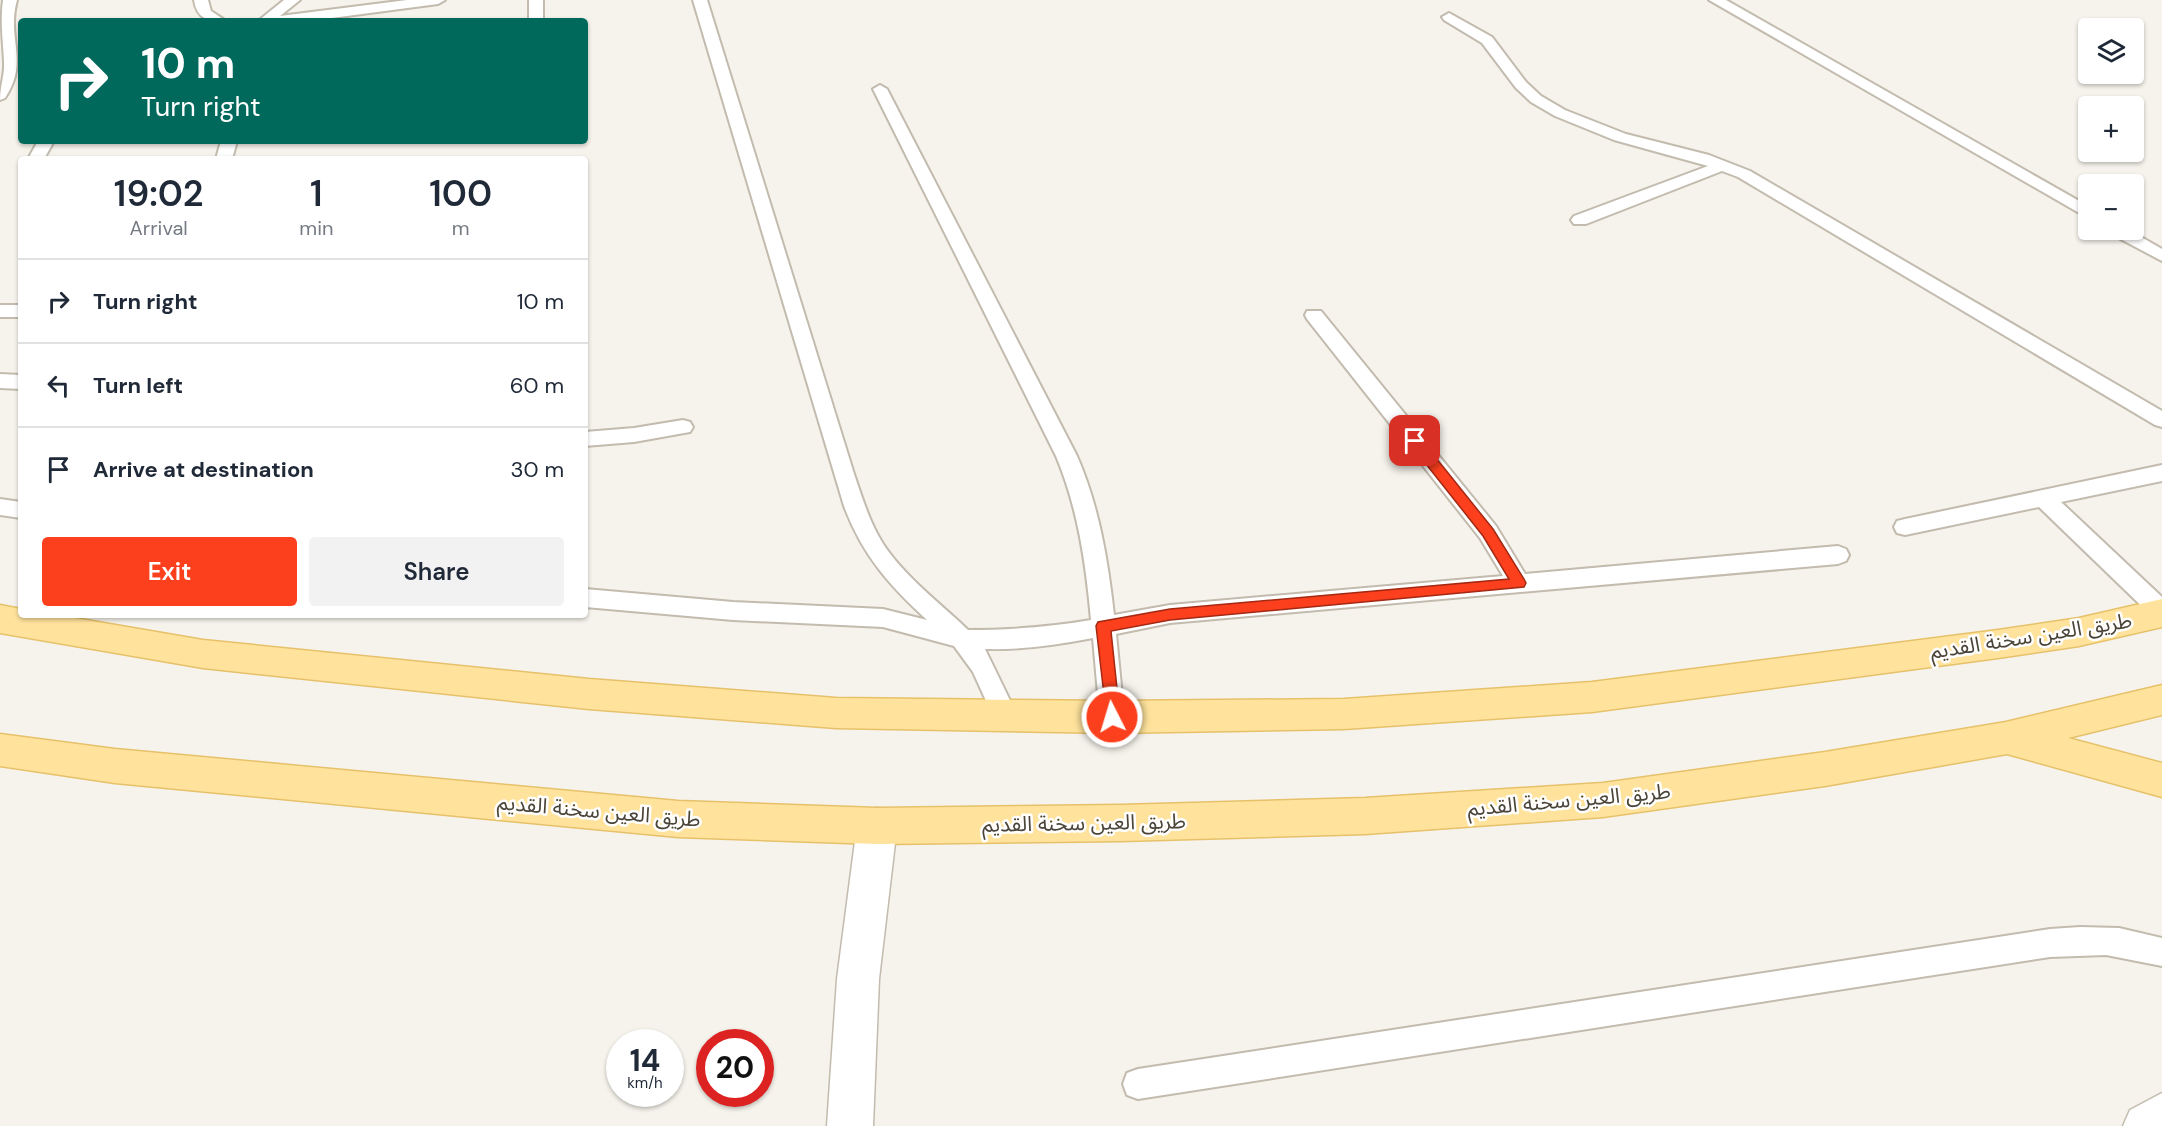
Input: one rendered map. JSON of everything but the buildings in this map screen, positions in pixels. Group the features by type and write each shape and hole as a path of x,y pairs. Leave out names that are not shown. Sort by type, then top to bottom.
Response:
{"main road":[{"name":"طريق العين سخنة القديم","path":"0,619 203,654 589,694 836,713 1112,717 1344,714 1592,697 2079,632 2162,612"},
{"name":"طريق العين سخنة القديم","path":"0,750 116,766 678,819 877,826 1365,816 1603,800 1825,769 2006,738 2162,700"},
{"path":"2006,738 2162,780"}],"street":[{"path":"850,1126 858,979 877,826"},
{"path":"2146,1126 2162,1116"}],"lane":[{"path":"0,95 8,80 12,58 0,28 2,15 9,0"},
{"path":"201,0 202,9 213,18"},
{"path":"300,18 438,0"},
{"path":"536,0 536,18"},
{"path":"700,0 858,517 867,537 896,576 963,639 989,676 1006,717"},
{"path":"1716,0 2078,207"},
{"path":"270,18 295,3"},
{"path":"1449,17 1487,40 1521,85 1536,99 1560,113 1620,137 1682,151 1744,174 2162,420"},
{"path":"880,89 1070,464 1082,499 1092,544 1112,717"},
{"path":"1580,220 1724,165"},
{"path":"2134,240 2162,256"},
{"path":"0,311 18,311"},
{"path":"1314,315 1488,532 1519,583"},
{"path":"0,381 18,382"},
{"path":"588,439 634,435 683,427"},
{"path":"1905,527 2162,473"},
{"path":"2043,498 2162,612"},
{"path":"0,507 18,510"},
{"path":"588,598 733,611 883,618 963,639 1010,640 1054,636 1170,614 1838,555"},
{"path":"1138,1084 2050,943 2090,938 2134,944 2162,952"}],"route":[{"path":"1112,717 1103,626 1170,614 1519,583 1488,532 1415,441"}]}
